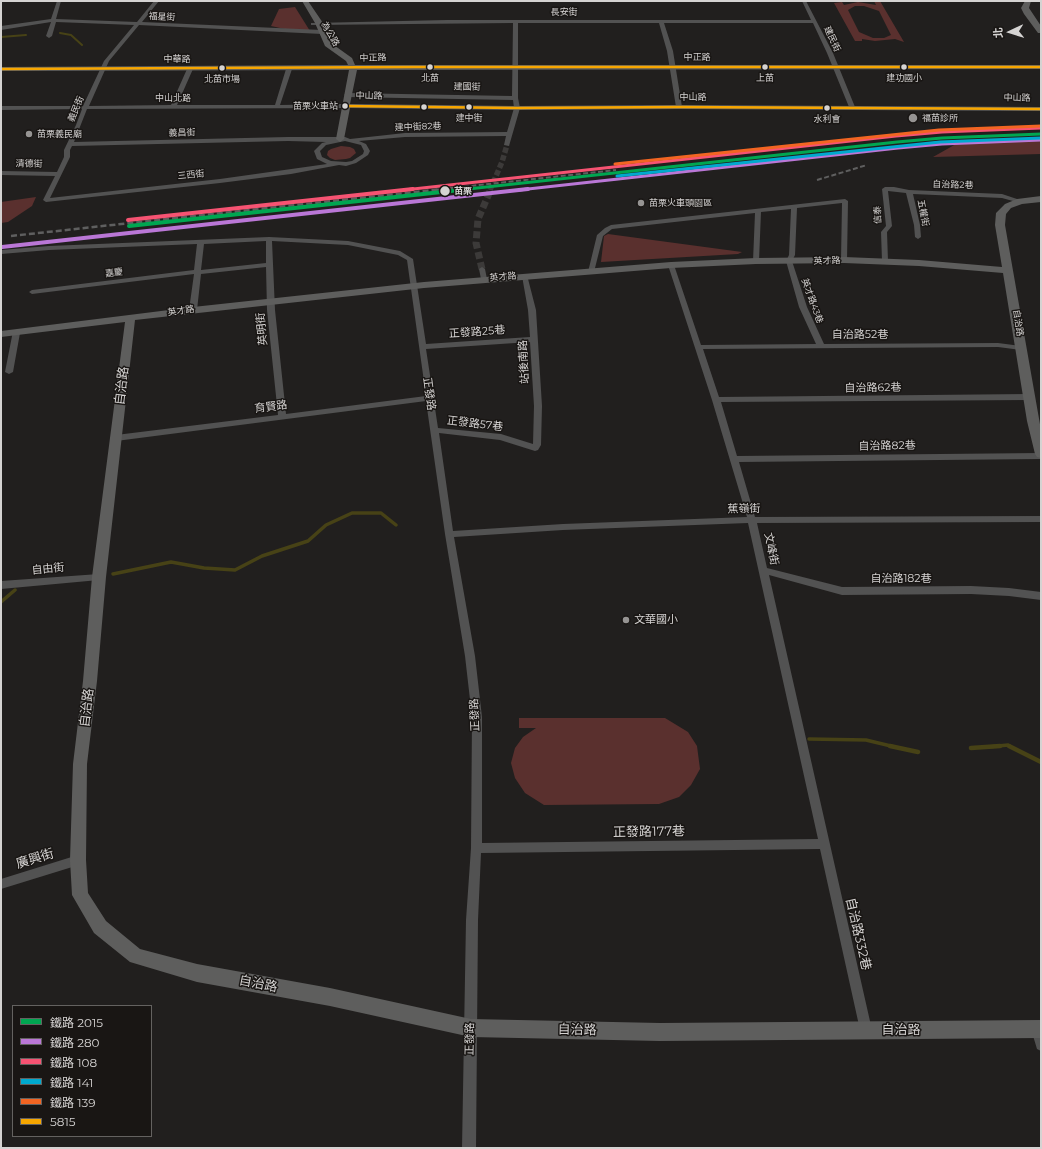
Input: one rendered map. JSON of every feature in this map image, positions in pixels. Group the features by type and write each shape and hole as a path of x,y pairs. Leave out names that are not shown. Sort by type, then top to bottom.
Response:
{"street":[{"path":"49,36 59,1"},
{"name":"義民街","path":"46,200 57,174 67,157 67,150 103,69 118,46 139,24 156,1"},
{"name":"為公路","path":"300,1 316,23"},
{"name":"為公路","path":"306,1 328,52 339,61 353,68"},
{"name":"建民街","path":"804,1 836,68 852,107"},
{"path":"1028,1 1025,8 1041,31"},
{"name":"福星街","path":"1,28 54,20 319,32"},
{"path":"507,145 517,108 515,98 515,21"},
{"name":"長安街","path":"316,23 515,21 815,22"},
{"path":"661,21 674,67 680,107"},
{"name":"中正路","path":"353,68 1041,67"},
{"path":"338,140 353,68"},
{"name":"中華路","path":"1,70 353,68"},
{"path":"173,107 190,69"},
{"path":"277,106 289,69"},
{"name":"建國街","path":"347,95 515,98"},
{"name":"中山路","path":"345,106 517,108 852,107 1041,109"},
{"name":"中山北路","path":"1,108 345,106"},
{"name":"建中街82巷","path":"351,140 406,135 509,134"},
{"path":"295,140 351,140 363,144 367,151 365,155 354,162 337,164 324,161 319,158 313,141 295,140"},
{"name":"義昌街","path":"70,144 295,140"},
{"path":"317,151 324,144 338,140"},
{"name":"三西街","path":"46,200 220,181 291,172 337,164"},
{"name":"清德街","path":"1,173 57,174"},
{"name":"自治路2巷","path":"885,189 909,192 1002,196 1020,201"},
{"name":"信泰","path":"885,189 889,226 884,232 885,262"},
{"name":"五權街","path":"909,192 917,225 918,237"},
{"path":"1020,201 1041,199"},
{"path":"591,272 600,235 611,227 674,221 758,210 794,208 845,201 844,260"},
{"name":"自治路","path":"1020,201 1008,206 1001,213 1000,225 1029,397 1037,422 1041,455"},
{"path":"789,261 792,255 794,208"},
{"path":"756,261 758,210"},
{"path":"1,252 49,248 269,239"},
{"name":"英明街","path":"269,239 271,302 282,417"},
{"name":"正發路","path":"269,239 348,243 400,253 410,259 449,534 470,656 477,717 476,848 472,920 469,1148"},
{"path":"193,310 200,242"},
{"name":"英才路","path":"1,334 193,310 413,286 483,274 525,276 671,265 756,261 844,260 1008,270"},
{"name":"英才路43巷","path":"789,261 803,307 820,346"},
{"name":"嘉慶","path":"32,292 269,265"},
{"name":"文峰街","path":"671,265 716,400 752,520 824,844"},
{"name":"站後南路","path":"525,276 532,310 534,339 538,406 536,448"},
{"name":"自治路","path":"130,319 98,576 90,681 80,764 78,860 80,895 100,927 136,956 197,972 330,997 470,1028 660,1032 866,1030 1040,1034"},
{"path":"9,372 16,333"},
{"name":"正發路25巷","path":"422,347 534,339"},
{"name":"自治路52巷","path":"699,347 998,345 1021,348"},
{"name":"自治路62巷","path":"716,400 1029,397"},
{"name":"育賢路","path":"116,438 429,398"},
{"name":"正發路57巷","path":"435,430 501,436 536,448"},
{"name":"自治路82巷","path":"733,459 1041,455"},
{"name":"蕉嶺街","path":"449,534 563,527 752,520 1041,519"},
{"name":"自治路182巷","path":"763,570 842,591 971,590 1009,592 1041,596"},
{"name":"自由街","path":"1,585 98,576"},
{"name":"正發路177巷","path":"476,848 824,844"},
{"name":"自治路332巷","path":"824,844 866,1030"},
{"name":"廣興街","path":"1,884 78,860"}],"shaded area":[{"path":"874,1 880,1 904,42 895,39 875,41 862,39 862,41 855,41 834,3 842,2 844,5 858,2 876,5","holes":["855,6 864,6 879,11 891,35 884,38 873,38 859,32 848,10"]},
{"path":"295,7 310,31 289,30 271,26 279,9"},
{"path":"1041,138 1041,154 933,157 956,144 983,139"},
{"path":"341,146 350,147 354,149 356,153 350,158 335,160 327,155 328,151 331,149"},
{"path":"36,197 32,206 8,222 1,223 1,202"},
{"path":"608,234 742,252 738,254 601,262 604,236"},
{"path":"519,718 665,718 688,732 697,746 700,769 691,785 679,797 659,804 544,805 525,793 515,778 511,763 515,748 523,737 536,728 519,728"}],"waterway":[{"path":"60,33 71,35 82,45"},
{"path":"1,37 26,35"},
{"path":"113,574 171,562 204,568 235,570 262,556 308,541 326,525 352,513 381,513 396,525"},
{"path":"1,602 15,590"},
{"path":"809,739 866,740 895,747"},
{"path":"994,746 1008,745 1011,747"},
{"path":"890,746 918,752"},
{"path":"971,748 994,746"},
{"path":"988,747 994,746"},
{"path":"994,746 1000,746"},
{"path":"1011,747 1041,762"}],"tunnel":[{"path":"490,190 502,162 507,145"},
{"path":"482,269 476,243 478,219 491,189"}],"railway":[{"path":"817,180 867,165"},
{"path":"434,190 616,170"},
{"path":"11,236 443,189"}],"rail line":[{"name":"139","path":"615,164 939,130 1041,126"},
{"name":"108","path":"128,220 896,136 942,132 1041,128"},
{"name":"2015","path":"129,226 897,142 942,138 1041,134"},
{"name":"141","path":"617,176 940,142 1041,138"},
{"name":"280","path":"2,247 898,148 942,144 1041,140"}],"transit line":[{"name":"5815","path":"1,69 412,67 1041,67"},
{"name":"5815","path":"345,106 517,108 679,107 1041,109"}],"place":[{"name":"北苗","path":"430,67"},
{"name":"上苗","path":"765,67"},
{"name":"建功國小","path":"904,67"},
{"name":"北苗市場","path":"222,68"},
{"name":"苗栗火車站","path":"345,106"},
{"name":"建中街","path":"469,107"},
{"name":"水利會","path":"827,108"},
{"name":"福苗診所","path":"913,118"},
{"name":"苗栗義民廟","path":"29,134"},
{"name":"苗栗","path":"445,191"},
{"name":"苗栗火車頭園區","path":"641,203"},
{"name":"文華國小","path":"626,620"}]}
